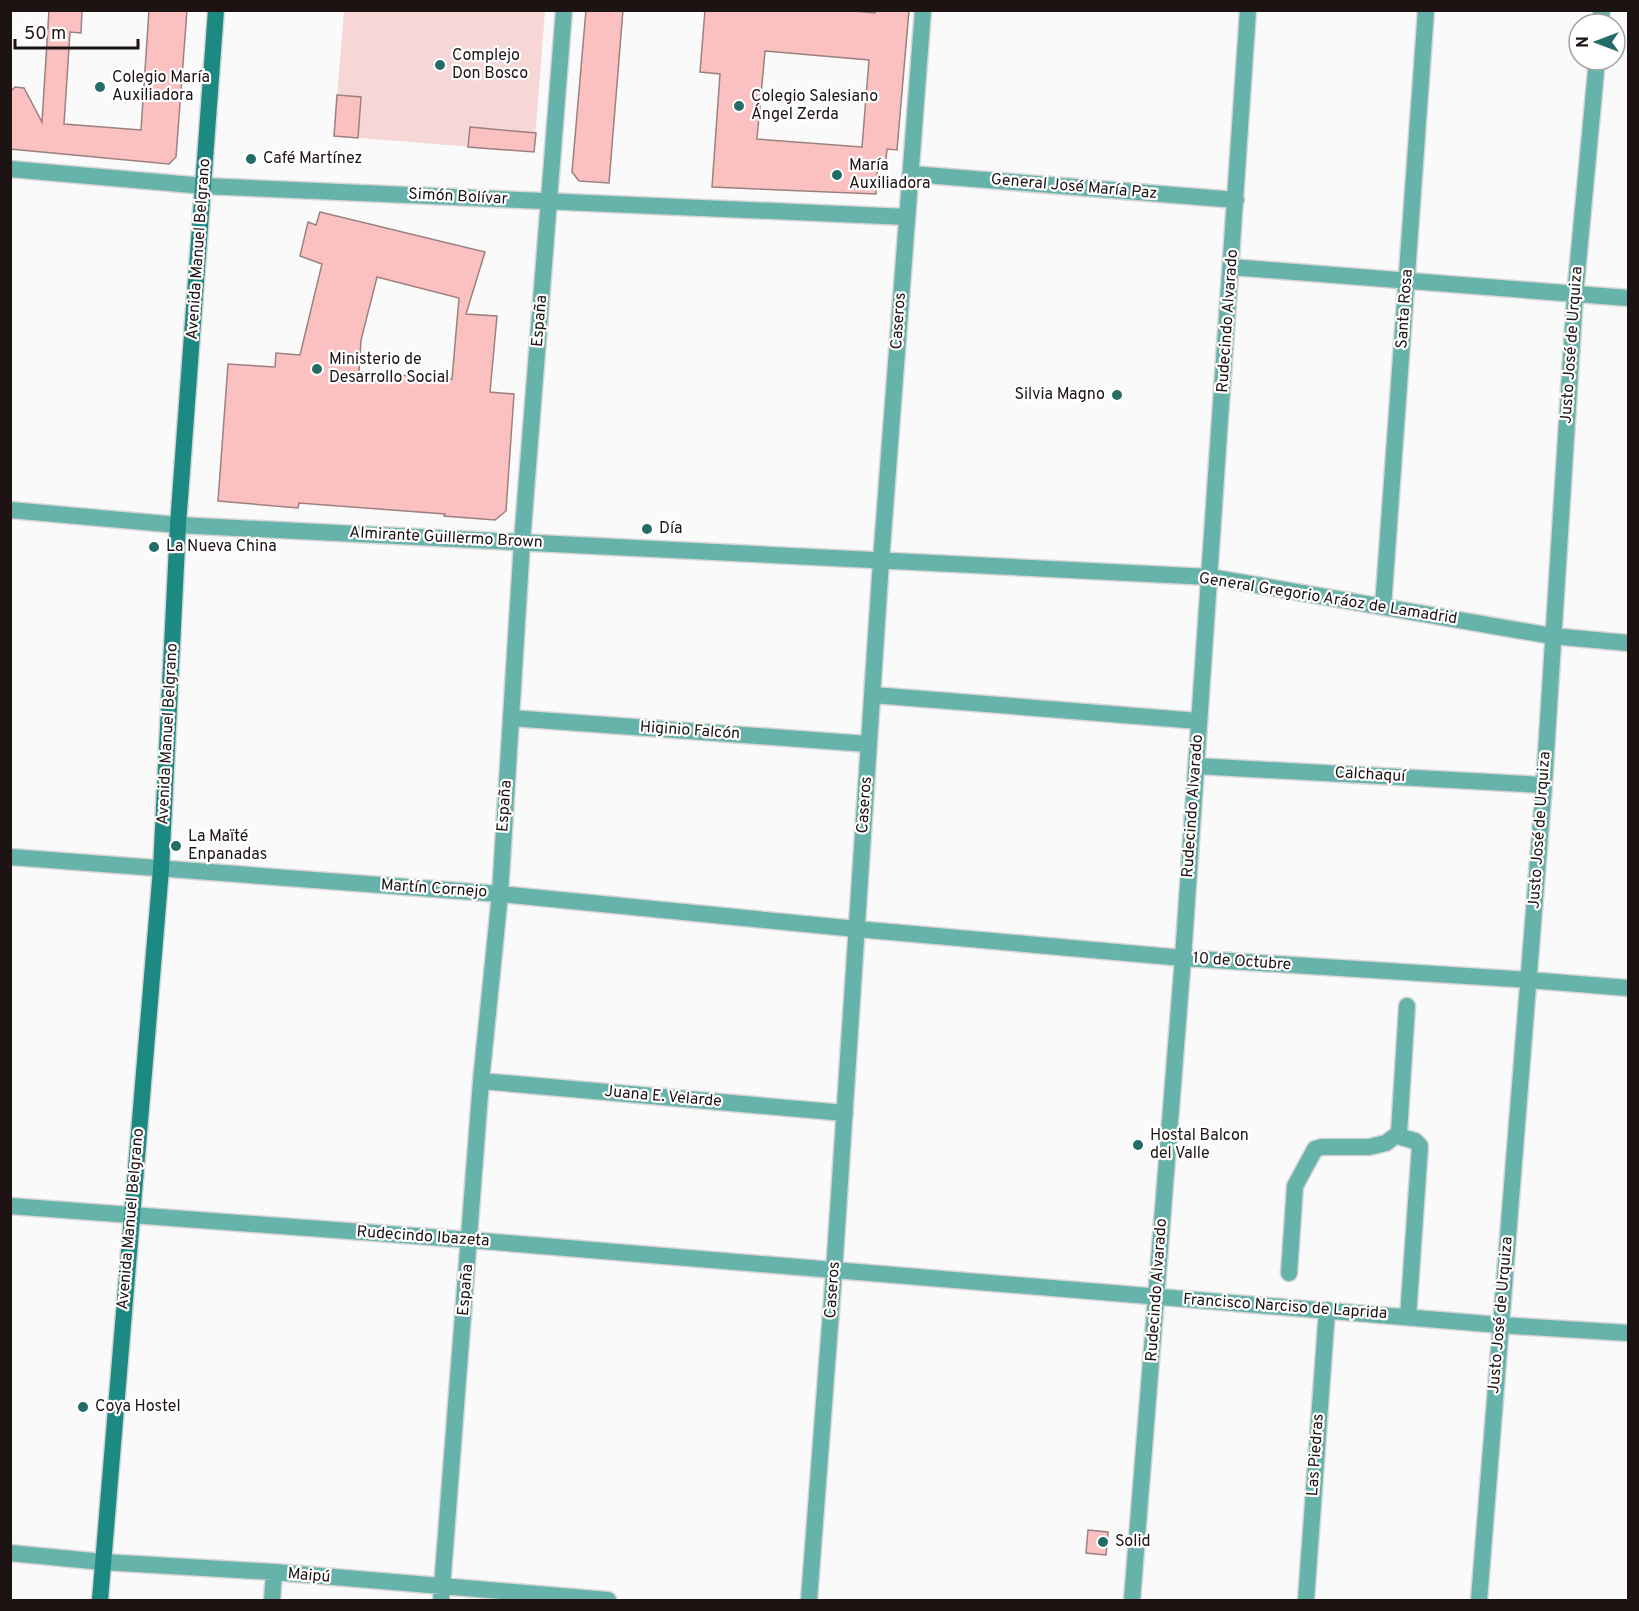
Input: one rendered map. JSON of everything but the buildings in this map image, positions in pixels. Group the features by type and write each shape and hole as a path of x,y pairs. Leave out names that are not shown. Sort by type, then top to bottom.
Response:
{"main road":[{"name":"Avenida Manuel Belgrano","path":"100,1600 161,869 178,525 216,10"}],"street":[{"name":"España","path":"441,1594 481,1081 500,894 522,542 564,10"},
{"name":"Caseros","path":"809,1600 834,1272 881,561 923,10"},
{"name":"Rudecindo Alvarado","path":"1132,1600 1183,958 1248,10"},
{"name":"Santa Rosa","path":"1383,607 1426,10"},
{"name":"Justo José de Urquiza","path":"1479,1600 1544,784 1575,295 1596,72"},
{"name":"Simón Bolívar","path":"10,169 204,186 907,217"},
{"name":"General José María Paz","path":"912,174 1236,200"},
{"path":"1231,267 1629,298"},
{"name":"Almirante Guillermo Brown","path":"10,510 178,525 881,561"},
{"name":"General Gregorio Aráoz de Lamadrid","path":"881,561 1210,577 1552,636 1629,643"},
{"path":"873,695 1199,721"},
{"name":"Higinio Falcón","path":"511,718 868,744"},
{"name":"Calchaquí","path":"1196,766 1544,784"},
{"name":"Martín Cornejo","path":"10,857 500,894 857,929"},
{"name":"10 de Octubre","path":"857,929 1183,958 1629,988"},
{"path":"1407,1006 1399,1133 1401,1137 1415,1141 1420,1146 1408,1317"},
{"name":"Juana E. Velarde","path":"481,1081 845,1113"},
{"path":"1289,1274 1295,1186 1315,1149 1368,1147 1386,1143 1399,1133"},
{"name":"Rudecindo Ibazeta","path":"10,1206 470,1240 834,1272"},
{"name":"Francisco Narciso de Laprida","path":"834,1272 1500,1325 1629,1333"},
{"name":"Las Piedras","path":"1306,1600 1327,1310"},
{"name":"Maipú","path":"10,1553 103,1562 274,1572 441,1594 608,1600"},
{"path":"272,1600 274,1572"}],"shaded area":[{"name":"Complejo Don Bosco","path":"344,11 545,11 534,152 334,136"}],"place":[{"name":"Complejo Don Bosco","path":"440,65"},
{"name":"Colegio María Auxiliadora","path":"100,87"},
{"name":"Colegio Salesiano Ángel Zerda","path":"739,106"},
{"name":"Café Martínez","path":"251,159"},
{"name":"María Auxiliadora","path":"837,175"},
{"name":"Ministerio de Desarrollo Social","path":"317,369"},
{"name":"Silvia Magno","path":"1117,395"},
{"name":"Día","path":"647,529"},
{"name":"La Nueva China","path":"154,547"},
{"name":"La Maïté Enpanadas","path":"176,846"},
{"name":"Hostal Balcon del Valle","path":"1138,1145"},
{"name":"Coya Hostel","path":"83,1407"},
{"name":"Solid","path":"1103,1542"}]}
